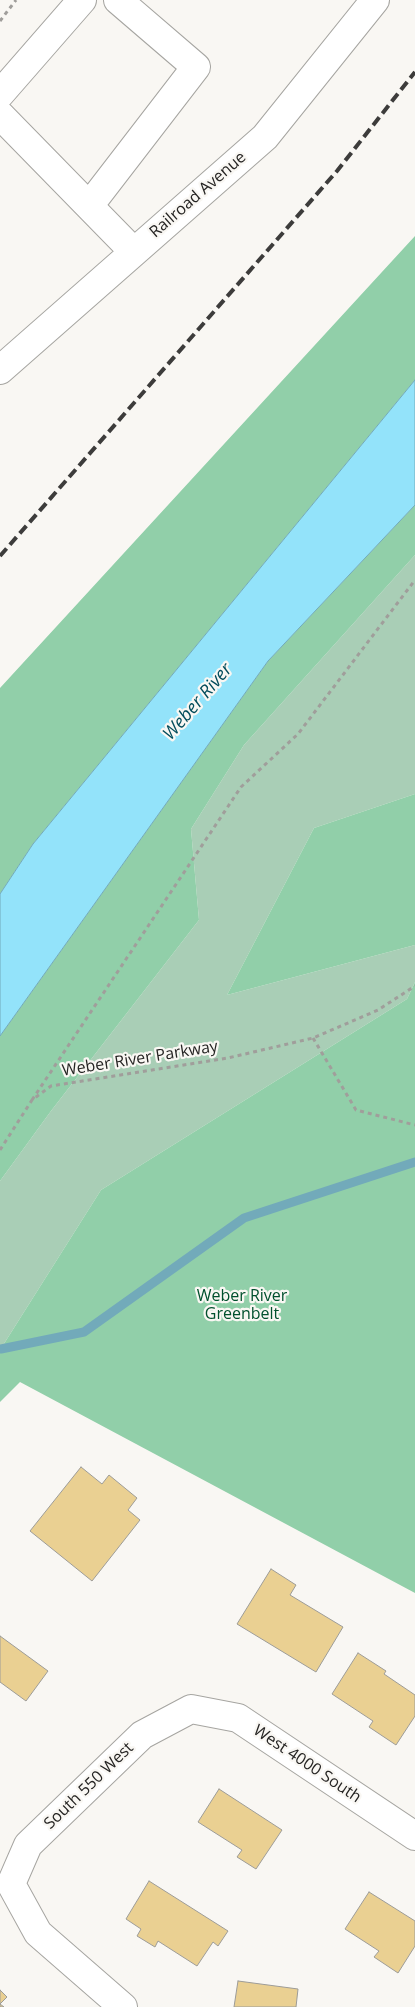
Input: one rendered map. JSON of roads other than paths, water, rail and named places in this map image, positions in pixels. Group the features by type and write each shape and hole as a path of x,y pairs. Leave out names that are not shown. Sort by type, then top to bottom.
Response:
{"street":[{"path":"0,94 82,0"},
{"path":"89,206 196,66 118,0"},
{"name":"Railroad Avenue","path":"0,370 265,137 375,0"},
{"path":"0,114 134,252"},
{"name":"West 4000 South","path":"191,1709 238,1718 415,1836"},
{"name":"South 550 West","path":"123,2007 38,1933 11,1884 28,1845 35,1838 142,1735 191,1709"}],"water":[{"name":"Weber River","path":"415,380 415,505 268,661 0,1036 0,894 33,844"}],"waterway":[{"path":"1,1349 84,1332 244,1218 415,1162"}],"railway":[{"path":"0,556 337,171 415,72"}],"park label":[{"name":"Weber River Greenbelt","path":"242,1305"}]}
